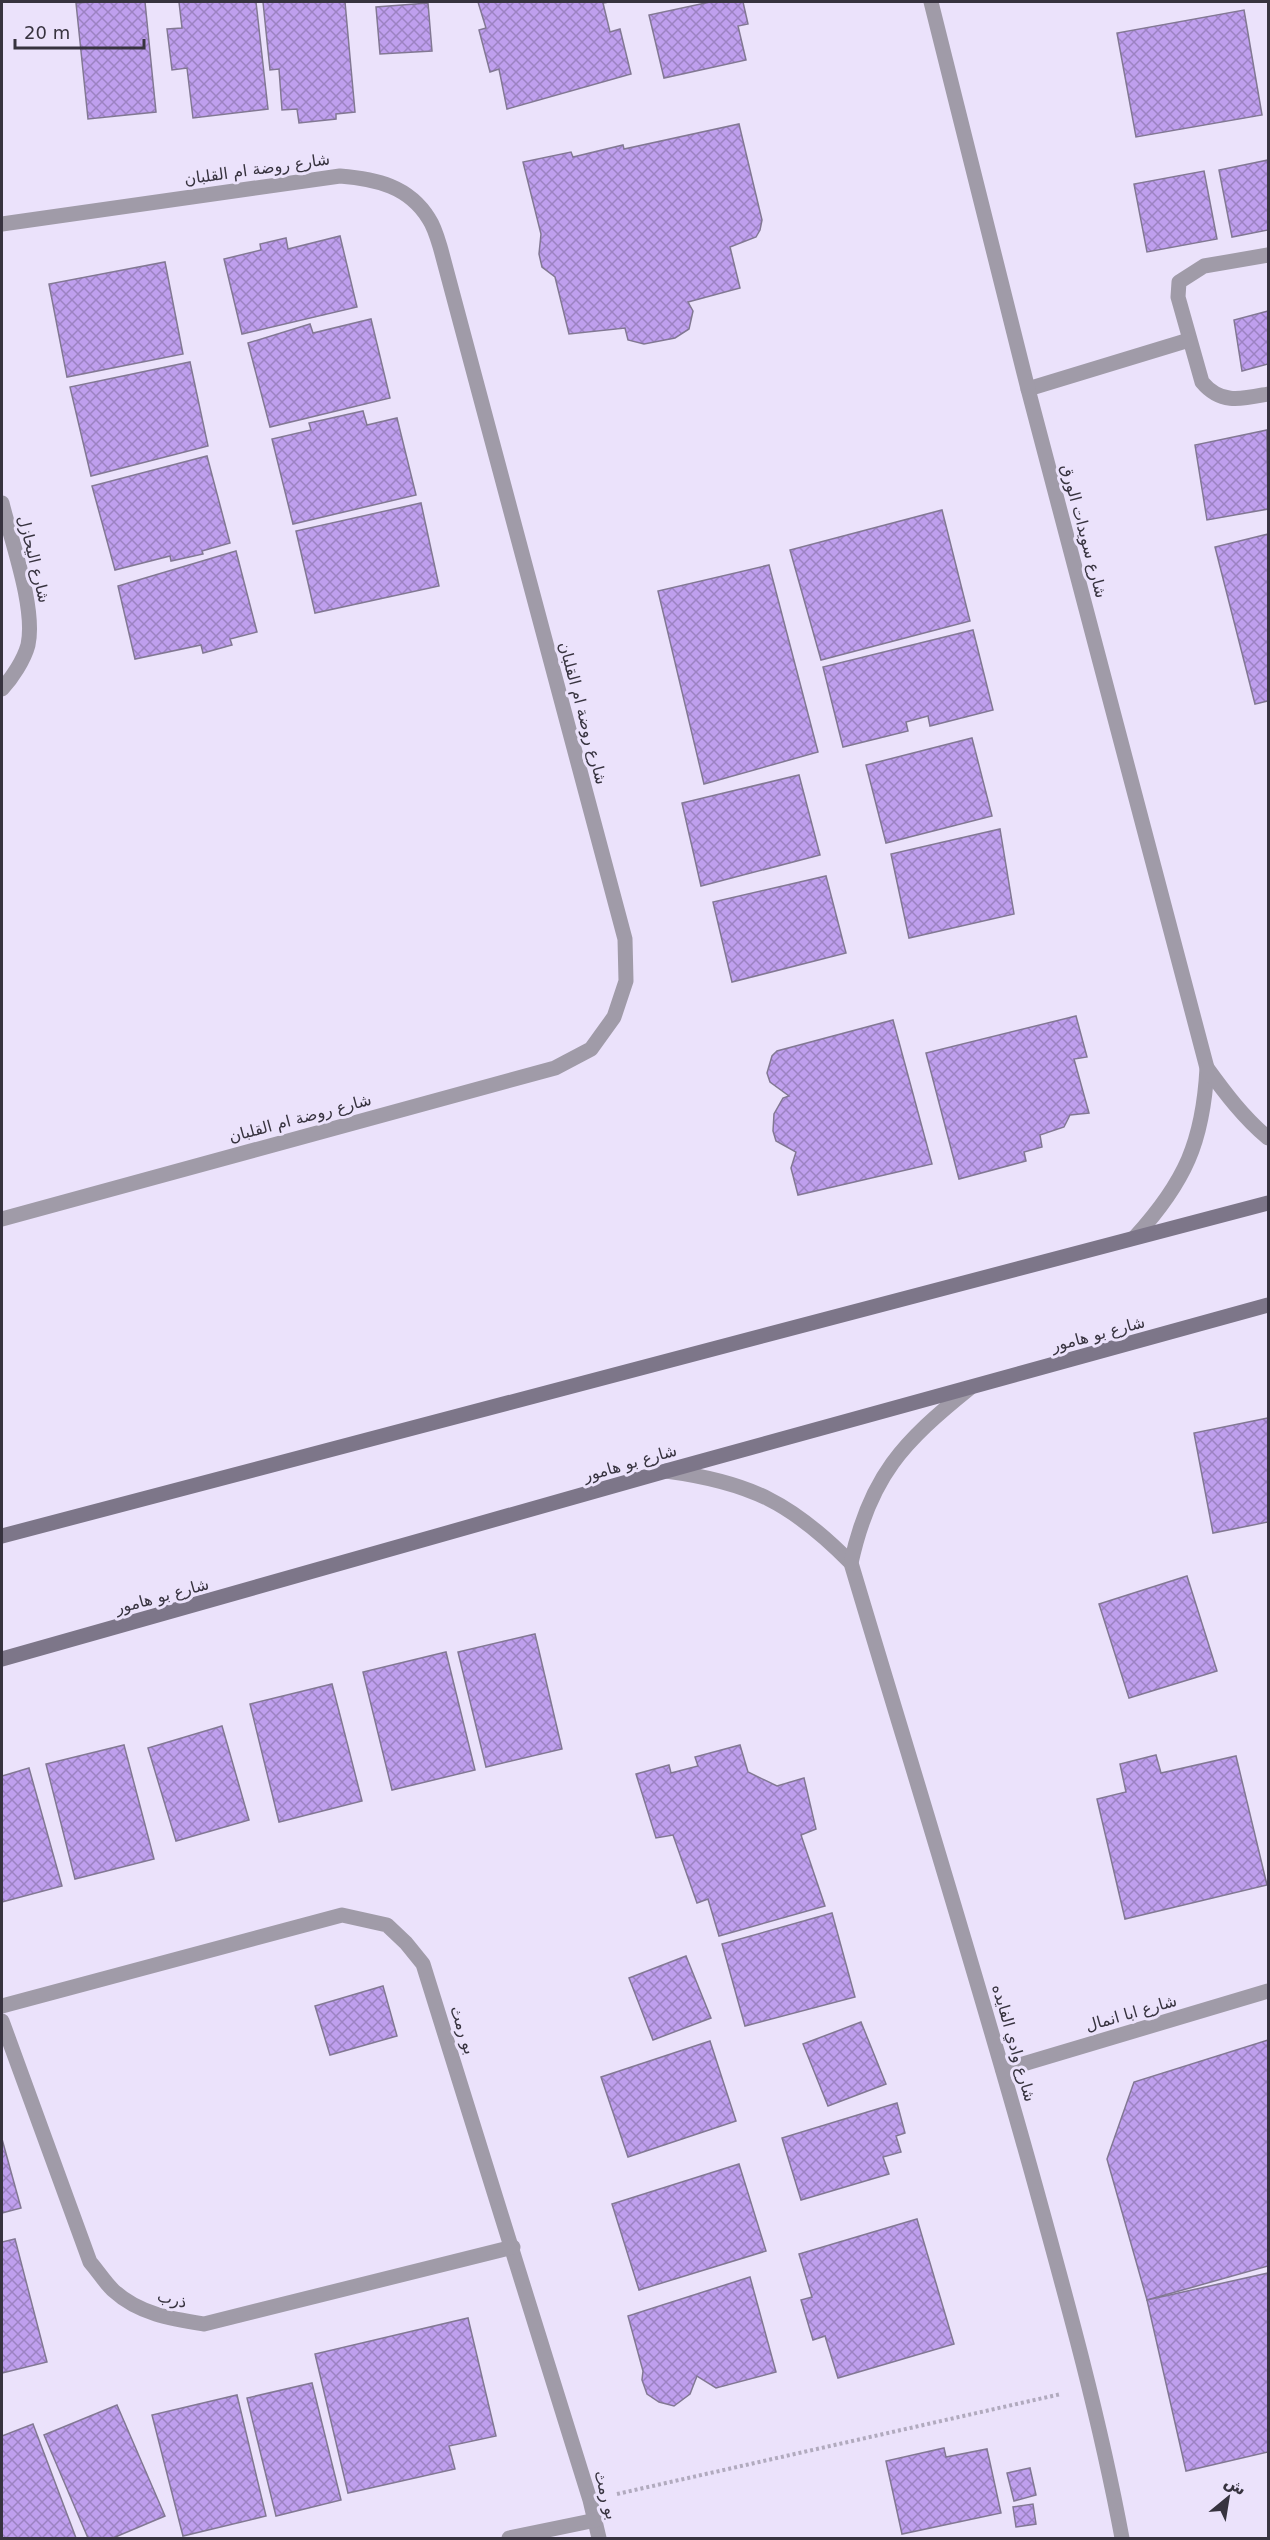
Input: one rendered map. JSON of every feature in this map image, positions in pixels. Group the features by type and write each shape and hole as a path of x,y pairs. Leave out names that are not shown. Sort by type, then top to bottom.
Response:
{"street":[{"name":"شارع سويدات الورق","path":"931,2 1028,389 1207,1068 1205,1106 1192,1151 1181,1178 1161,1209 1135,1237"},
{"name":"شارع روضة ام القلبان","path":"2,224 340,176 375,179 405,194 429,219 445,261 625,939 626,981 615,1017 591,1049 555,1068 2,1218"},
{"path":"1269,255 1204,266 1179,282 1178,297 1202,382 1209,390 1227,400 1269,394"},
{"path":"1028,389 1189,340"},
{"name":"شارع اليحازل","path":"2,503 29,611 28,646 11,679 2,689"},
{"name":"شارع سويدات الورق","path":"1207,1068 1229,1098 1254,1126 1269,1138"},
{"path":"2,1536 1269,1203"},
{"name":"شارع بو هامور","path":"2,1659 1269,1305"},
{"name":"شارع وادي الفايده","path":"851,1563 859,1528 866,1510 892,1463 939,1413 970,1388"},
{"name":"شارع وادي الفايده","path":"666,1472 708,1477 749,1489 787,1508 821,1533 851,1563 1003,2070 1107,2457 1122,2538"},
{"name":"بو رمث","path":"2,2006 342,1916 387,1925 423,1964 513,2247 596,2520 598,2538"},
{"name":"شارع ابا انمال","path":"1003,2070 1269,1991"},
{"name":"ذرب","path":"2,2021 90,2262 114,2291 139,2308 168,2319 204,2324 513,2247"},
{"path":"509,2538 596,2520"}],"path":[{"path":"590,2500 1089,2388"}],"building":[{"path":"145,2 156,112 88,119 76,3"},
{"path":"179,2 256,2 268,109 193,118 187,68 172,70 167,29 182,28"},
{"path":"263,2 345,2 355,112 336,114 336,119 299,123 297,109 282,110 279,69 270,70"},
{"path":"478,2 609,2 603,3 610,32 620,29 631,74 507,109 499,69 490,72 479,30 486,28"},
{"path":"710,2 743,2 748,24 738,26 746,60 664,78 649,15"},
{"path":"428,3 432,51 380,54 376,7"},
{"path":"1244,10 1262,115 1136,137 1117,33"},
{"path":"739,124 762,220 756,237 730,247 740,288 688,302 693,311 689,329 675,338 644,344 628,340 625,328 569,334 555,277 542,267 539,254 541,234 523,162 571,152 573,157 623,145 624,149"},
{"path":"1268,160 1268,230 1232,237 1219,170"},
{"path":"1204,171 1217,239 1147,252 1134,184"},
{"path":"340,236 357,307 242,334 224,259 261,250 260,244 286,238 288,249"},
{"path":"165,262 183,354 67,377 49,284"},
{"path":"1268,311 1268,364 1242,371 1234,320"},
{"path":"371,319 390,398 270,427 248,343 310,324 313,333"},
{"path":"190,362 208,446 91,476 70,387"},
{"path":"363,411 367,425 397,418 416,495 293,524 272,439 311,430 309,423"},
{"path":"1267,430 1268,509 1207,520 1195,445"},
{"path":"207,456 230,543 202,551 203,554 171,561 170,556 115,570 92,486"},
{"path":"421,503 439,586 315,613 296,531"},
{"path":"942,510 970,621 821,660 790,550"},
{"path":"1268,534 1268,701 1255,704 1215,547"},
{"path":"236,551 257,632 230,639 232,645 203,653 201,645 135,659 118,586"},
{"path":"769,565 818,752 704,784 658,591"},
{"path":"973,630 993,710 930,726 928,716 906,722 908,731 843,747 823,667"},
{"path":"972,738 992,816 886,843 866,765"},
{"path":"799,775 820,855 701,886 682,803"},
{"path":"1000,829 1014,914 909,938 891,854"},
{"path":"826,876 846,953 732,982 713,902"},
{"path":"1076,1016 1087,1057 1074,1059 1089,1113 1070,1115 1064,1127 1040,1135 1042,1147 1024,1152 1026,1161 959,1179 926,1053"},
{"path":"893,1020 932,1164 798,1195 791,1168 796,1152 776,1141 773,1131 774,1114 783,1098 789,1096 770,1082 767,1073 772,1056 777,1051"},
{"path":"1268,1418 1268,1522 1213,1533 1194,1433"},
{"path":"1187,1576 1217,1671 1129,1698 1099,1604"},
{"path":"535,1634 562,1749 486,1767 458,1652"},
{"path":"446,1652 475,1770 392,1790 363,1672"},
{"path":"332,1684 362,1801 279,1822 250,1704"},
{"path":"222,1726 249,1820 176,1841 148,1748"},
{"path":"124,1745 154,1859 75,1879 46,1764"},
{"path":"740,1745 748,1772 777,1786 804,1778 816,1829 801,1835 825,1906 719,1936 708,1899 697,1903 673,1835 656,1838 636,1774 669,1765 671,1773 698,1766 695,1757"},
{"path":"1156,1755 1161,1773 1236,1756 1267,1885 1125,1919 1097,1799 1126,1792 1120,1764"},
{"path":"29,1768 62,1886 2,1902 2,1776"},
{"path":"832,1913 855,1997 745,2026 722,1944"},
{"path":"686,1956 711,2018 653,2040 629,1978"},
{"path":"383,1986 397,2036 330,2055 315,2006"},
{"path":"861,2022 886,2084 828,2106 803,2044"},
{"path":"1268,2040 1268,2266 1147,2300 1107,2159 1134,2082"},
{"path":"710,2041 736,2121 628,2157 601,2077"},
{"path":"897,2103 905,2133 896,2136 901,2152 883,2157 889,2174 801,2200 782,2138"},
{"path":"2,2139 21,2208 2,2213"},
{"path":"739,2164 766,2251 639,2290 612,2204"},
{"path":"917,2219 954,2344 838,2378 825,2336 813,2340 801,2300 812,2297 799,2254"},
{"path":"15,2239 47,2362 2,2373 2,2242"},
{"path":"1268,2273 1268,2452 1186,2471 1147,2300"},
{"path":"750,2277 776,2372 716,2388 697,2376 690,2394 674,2406 659,2402 647,2394 628,2316"},
{"path":"468,2318 496,2436 449,2446 455,2469 348,2493 315,2354"},
{"path":"312,2383 341,2500 276,2516 247,2398"},
{"path":"237,2395 266,2516 183,2536 152,2415"},
{"path":"117,2405 165,2516 113,2538 88,2538 44,2435"},
{"path":"33,2424 76,2538 2,2538 2,2436"},
{"path":"944,2448 946,2457 987,2449 1001,2513 902,2534 886,2461"},
{"path":"1030,2468 1036,2495 1014,2501 1007,2473"},
{"path":"1033,2504 1036,2524 1016,2527 1013,2507"}]}
